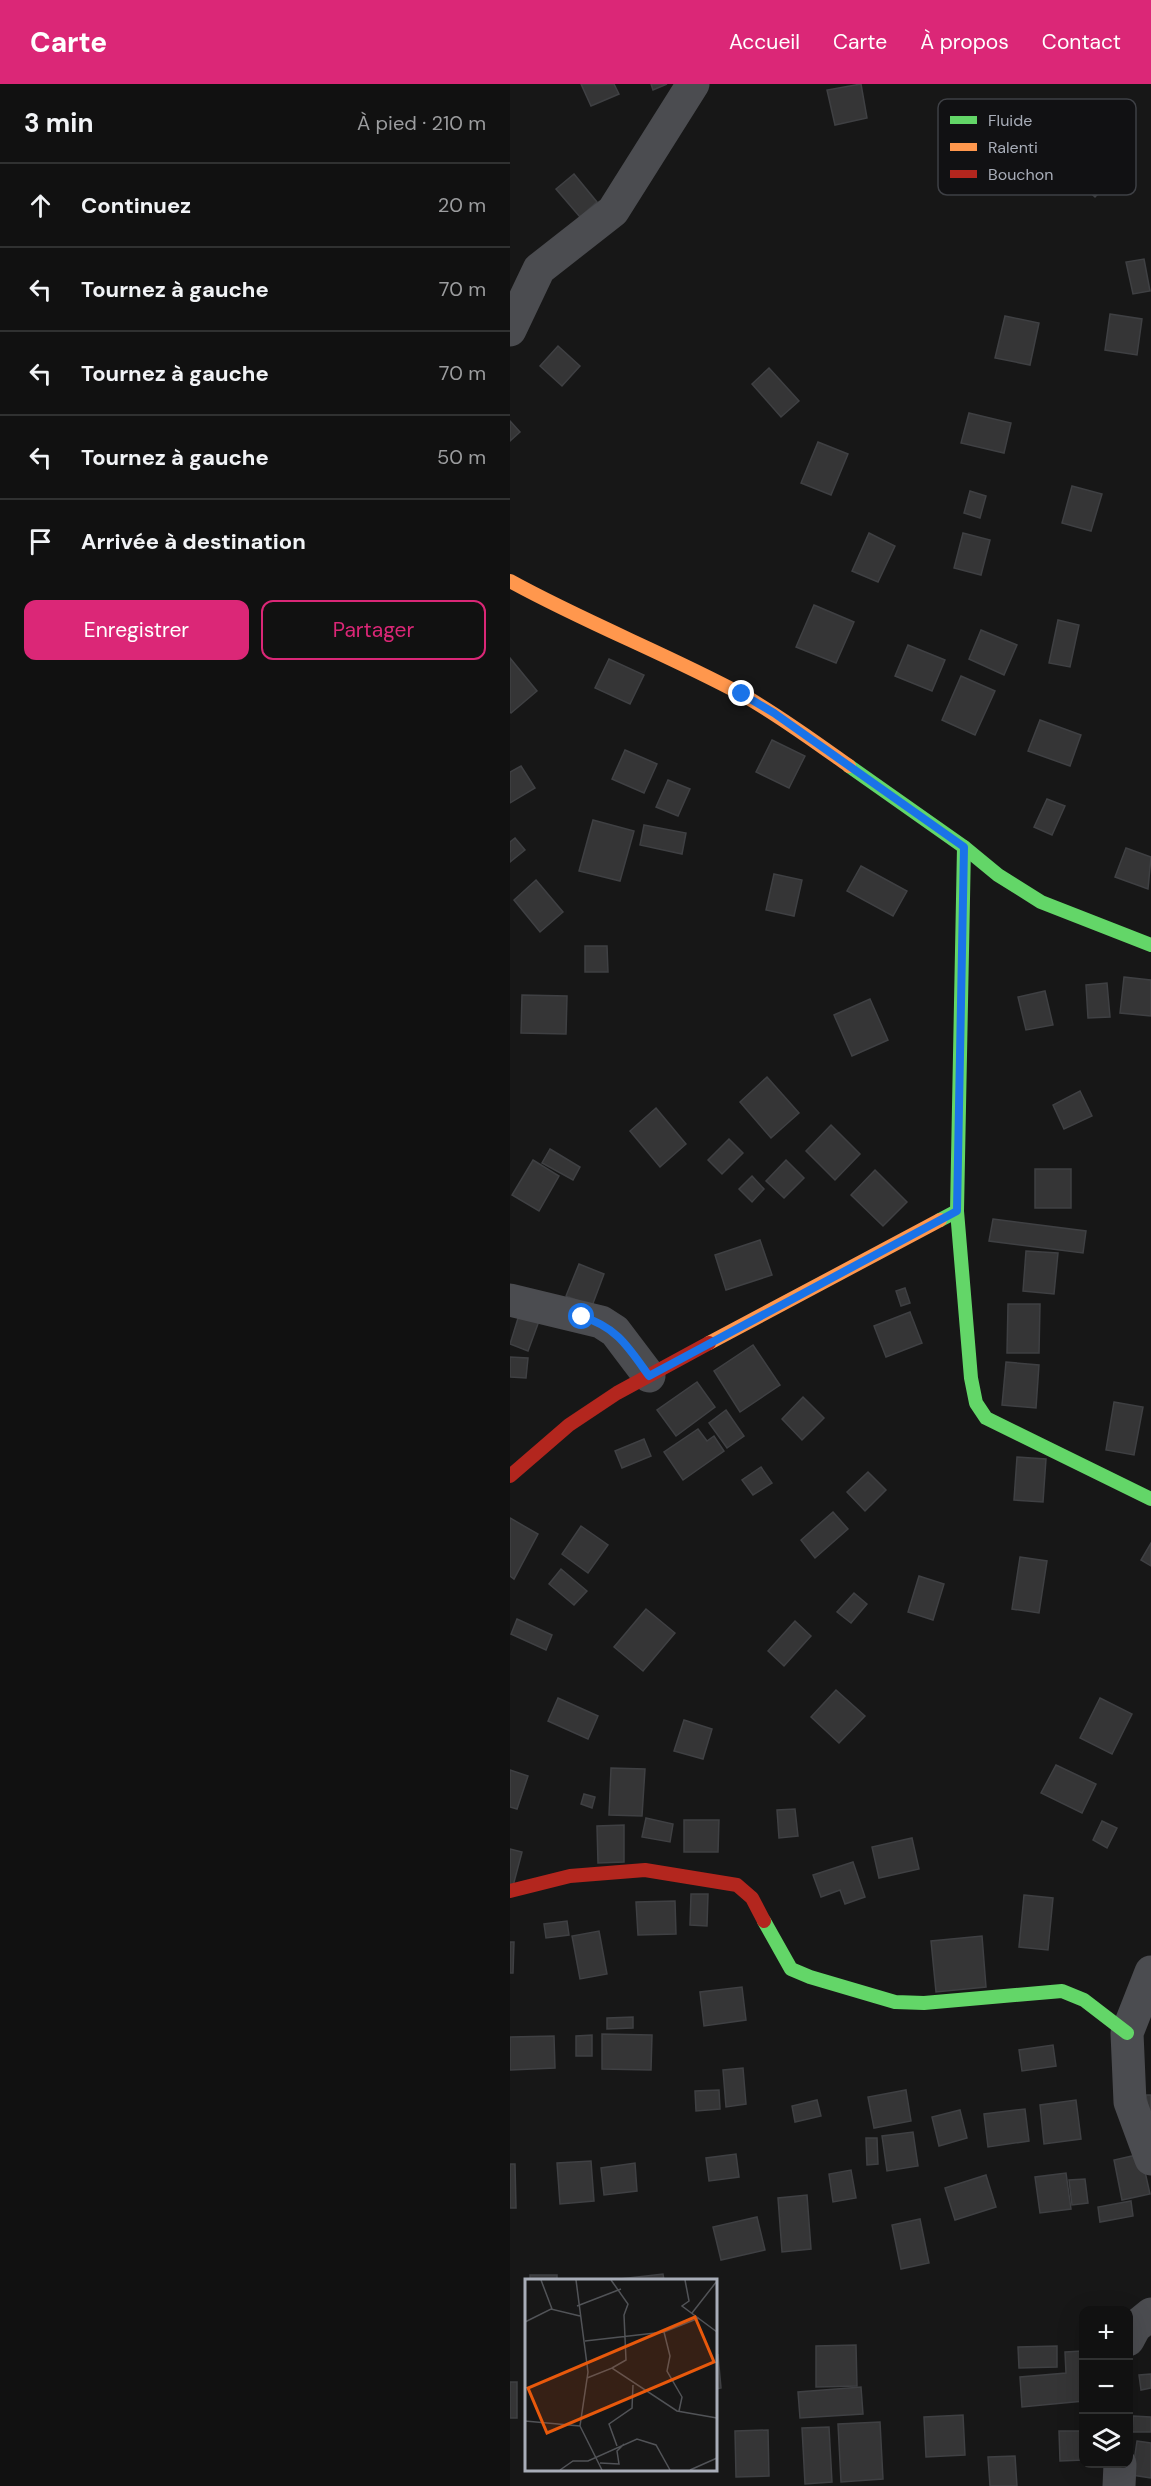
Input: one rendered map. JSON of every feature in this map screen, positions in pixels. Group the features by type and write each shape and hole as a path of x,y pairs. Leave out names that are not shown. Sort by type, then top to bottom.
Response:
{"street":[{"path":"510,330 539,269 613,211 693,84"},
{"path":"510,581 578,618 742,694 774,713 964,847 998,875 1041,902 1151,945"},
{"path":"964,847 957,1211 971,1378 976,1403 986,1418 1151,1499"},
{"path":"510,1476 569,1425 617,1393 957,1211"},
{"path":"510,1300 601,1322 615,1331 649,1376"},
{"path":"510,1891 570,1876 645,1870 737,1885 752,1898 791,1969 810,1977 895,2002 924,2003 1062,1991 1084,2000 1127,2033"},
{"path":"1151,1972 1127,2033 1130,2102 1151,2159"},
{"path":"1133,2332 1151,2314"},
{"path":"1119,2486 1120,2468"}],"building":[{"path":"581,84 614,84 619,94 591,106"},
{"path":"651,84 667,84 653,90"},
{"path":"861,84 867,118 835,125 827,90"},
{"path":"574,174 597,202 580,217 556,189"},
{"path":"1144,259 1150,291 1133,294 1126,262"},
{"path":"1110,314 1142,319 1137,355 1105,350"},
{"path":"1005,316 1039,323 1030,365 995,358"},
{"path":"558,346 580,366 562,386 540,366"},
{"path":"769,368 799,401 781,417 752,384"},
{"path":"969,413 1011,423 1004,453 961,443"},
{"path":"510,421 520,432 510,441"},
{"path":"818,442 848,454 831,495 801,483"},
{"path":"1072,486 1102,494 1091,531 1062,523"},
{"path":"970,491 986,496 980,518 964,513"},
{"path":"869,533 895,546 878,582 852,571"},
{"path":"963,533 990,540 981,575 954,568"},
{"path":"814,605 854,622 836,663 796,647"},
{"path":"1058,620 1079,625 1070,667 1049,663"},
{"path":"981,630 1017,645 1004,675 969,659"},
{"path":"908,645 945,660 932,691 895,676"},
{"path":"510,658 537,691 511,713 510,712"},
{"path":"609,659 644,675 630,704 595,688"},
{"path":"961,676 995,691 975,735 942,720"},
{"path":"1040,720 1081,735 1070,766 1028,751"},
{"path":"772,740 805,756 789,788 756,772"},
{"path":"625,750 657,764 644,793 612,779"},
{"path":"521,766 535,788 510,803 510,772"},
{"path":"668,780 690,789 678,816 656,807"},
{"path":"1047,799 1065,806 1052,835 1034,827"},
{"path":"593,820 634,831 620,881 579,871"},
{"path":"644,825 686,833 682,854 640,845"},
{"path":"515,838 525,850 510,862 510,842"},
{"path":"1126,848 1151,857 1148,889 1115,877"},
{"path":"861,866 907,891 893,916 847,891"},
{"path":"774,874 802,880 794,916 766,910"},
{"path":"536,880 563,912 540,932 514,900"},
{"path":"585,946 607,946 608,972 585,972"},
{"path":"1124,977 1151,980 1151,1016 1120,1013"},
{"path":"1107,983 1110,1017 1088,1018 1086,985"},
{"path":"1045,991 1053,1025 1026,1030 1018,997"},
{"path":"522,995 567,996 566,1034 521,1033"},
{"path":"870,999 888,1040 852,1056 834,1015"},
{"path":"767,1077 799,1113 771,1138 740,1102"},
{"path":"1080,1091 1092,1116 1064,1129 1053,1105"},
{"path":"656,1108 686,1144 660,1167 630,1131"},
{"path":"831,1125 860,1154 835,1180 806,1151"},
{"path":"729,1139 743,1153 722,1174 708,1160"},
{"path":"550,1149 580,1167 573,1180 542,1163"},
{"path":"533,1160 559,1176 539,1211 512,1195"},
{"path":"786,1160 804,1178 784,1198 766,1181"},
{"path":"1035,1169 1071,1169 1071,1208 1035,1208"},
{"path":"875,1170 907,1202 883,1226 851,1195"},
{"path":"752,1176 764,1189 752,1202 739,1189"},
{"path":"993,1219 1086,1231 1083,1253 989,1241"},
{"path":"760,1240 772,1275 726,1290 715,1255"},
{"path":"1026,1251 1058,1253 1054,1294 1023,1291"},
{"path":"579,1264 604,1274 592,1306 566,1296"},
{"path":"905,1288 910,1303 901,1306 896,1291"},
{"path":"1008,1304 1040,1304 1039,1353 1007,1353"},
{"path":"910,1312 922,1343 886,1357 874,1326"},
{"path":"519,1315 539,1321 528,1351 510,1344"},
{"path":"753,1345 780,1385 740,1412 714,1371"},
{"path":"510,1357 528,1358 526,1378 510,1377"},
{"path":"1006,1362 1039,1365 1036,1408 1002,1405"},
{"path":"697,1382 715,1407 676,1436 657,1410"},
{"path":"803,1397 824,1418 802,1440 782,1419"},
{"path":"1114,1402 1143,1407 1134,1455 1106,1450"},
{"path":"726,1410 744,1436 727,1448 709,1423"},
{"path":"698,1429 707,1441 714,1436 724,1451 683,1480 664,1452"},
{"path":"644,1439 651,1456 622,1468 615,1451"},
{"path":"1017,1457 1046,1459 1043,1502 1014,1500"},
{"path":"761,1467 772,1483 753,1495 742,1480"},
{"path":"868,1472 886,1490 865,1511 847,1492"},
{"path":"833,1512 848,1529 815,1558 801,1540"},
{"path":"510,1518 538,1534 514,1579 510,1576"},
{"path":"581,1526 608,1545 588,1573 562,1554"},
{"path":"1151,1543 1151,1566 1141,1560"},
{"path":"1020,1557 1047,1561 1039,1613 1012,1609"},
{"path":"561,1569 587,1591 574,1605 549,1584"},
{"path":"919,1576 944,1584 933,1620 908,1612"},
{"path":"854,1593 867,1604 851,1623 837,1612"},
{"path":"646,1609 675,1633 643,1671 614,1647"},
{"path":"517,1619 552,1635 546,1650 511,1634"},
{"path":"795,1621 811,1636 784,1666 768,1651"},
{"path":"836,1690 865,1716 839,1743 811,1717"},
{"path":"558,1698 598,1716 588,1739 548,1721"},
{"path":"1100,1698 1132,1714 1112,1754 1080,1738"},
{"path":"684,1720 712,1729 703,1759 674,1751"},
{"path":"1056,1765 1096,1784 1082,1813 1041,1793"},
{"path":"611,1768 645,1769 642,1816 609,1815"},
{"path":"510,1770 528,1776 517,1809 510,1807"},
{"path":"584,1794 595,1797 592,1808 581,1804"},
{"path":"795,1809 798,1836 779,1838 777,1810"},
{"path":"646,1818 673,1824 670,1842 642,1837"},
{"path":"684,1820 719,1820 718,1852 684,1852"},
{"path":"1102,1821 1117,1828 1107,1848 1093,1840"},
{"path":"624,1825 624,1862 598,1863 597,1826"},
{"path":"912,1838 919,1869 879,1878 872,1847"},
{"path":"510,1849 522,1852 513,1886 510,1886"},
{"path":"853,1862 865,1897 845,1904 840,1890 821,1897 813,1875"},
{"path":"691,1894 708,1894 707,1926 690,1925"},
{"path":"1024,1895 1053,1898 1048,1950 1019,1947"},
{"path":"675,1901 676,1934 638,1935 636,1902"},
{"path":"567,1921 569,1935 546,1938 544,1924"},
{"path":"599,1931 607,1974 580,1979 572,1936"},
{"path":"982,1936 986,1987 936,1992 931,1941"},
{"path":"510,1942 514,1942 513,1973 510,1973"},
{"path":"742,1987 746,2020 704,2026 700,1992"},
{"path":"633,2017 633,2028 607,2029 607,2018"},
{"path":"602,2034 652,2035 651,2070 602,2069"},
{"path":"592,2035 592,2056 576,2056 576,2036"},
{"path":"554,2036 555,2068 510,2070 510,2037"},
{"path":"1053,2045 1056,2066 1022,2071 1019,2050"},
{"path":"743,2068 746,2104 726,2107 723,2070"},
{"path":"719,2090 720,2109 696,2111 695,2091"},
{"path":"906,2090 911,2121 874,2128 868,2097"},
{"path":"1146,2095 1151,2095 1151,2128"},
{"path":"817,2100 821,2116 795,2122 792,2106"},
{"path":"1076,2100 1081,2139 1044,2144 1040,2105"},
{"path":"1025,2109 1029,2141 988,2147 984,2114"},
{"path":"960,2110 967,2138 939,2146 932,2117"},
{"path":"913,2132 918,2166 887,2171 882,2136"},
{"path":"866,2138 877,2138 878,2164 867,2165"},
{"path":"736,2154 739,2177 709,2181 706,2158"},
{"path":"1141,2154 1150,2194 1122,2200 1114,2160"},
{"path":"591,2161 594,2201 560,2204 557,2163"},
{"path":"635,2163 637,2191 604,2195 601,2168"},
{"path":"510,2164 515,2164 516,2208 510,2208"},
{"path":"851,2170 856,2198 833,2202 829,2174"},
{"path":"1066,2173 1071,2209 1040,2213 1035,2177"},
{"path":"986,2175 996,2207 955,2220 945,2188"},
{"path":"1085,2179 1088,2203 1072,2205 1069,2180"},
{"path":"807,2195 811,2249 782,2252 778,2198"},
{"path":"1131,2201 1133,2216 1100,2222 1098,2207"},
{"path":"757,2217 765,2250 721,2260 713,2227"},
{"path":"920,2219 929,2263 901,2269 892,2225"},
{"path":"663,2274 664,2279 620,2279"},
{"path":"530,2275 557,2275 557,2279 530,2279"},
{"path":"856,2345 857,2386 816,2387 816,2346"},
{"path":"1057,2346 1057,2367 1019,2368 1018,2347"},
{"path":"1079,2351 1079,2401 1022,2407 1020,2377 1066,2373 1065,2352"},
{"path":"717,2356 721,2388 717,2389"},
{"path":"1151,2374 1151,2388 1141,2390 1139,2375"},
{"path":"510,2382 517,2382 517,2418 510,2418"},
{"path":"861,2387 863,2414 800,2418 798,2392"},
{"path":"963,2415 965,2455 926,2457 924,2417"},
{"path":"1133,2416 1151,2417 1151,2432 1133,2432"},
{"path":"880,2422 883,2479 841,2482 838,2424"},
{"path":"829,2427 832,2482 805,2484 802,2428"},
{"path":"768,2430 769,2476 736,2477 735,2431"},
{"path":"1059,2431 1079,2431 1079,2460 1060,2461"},
{"path":"1137,2441 1151,2443 1151,2478 1132,2475"},
{"path":"1015,2456 1017,2486 990,2486 988,2457"}],"traffic: fast":[{"path":"849,766 964,847 998,875 1041,902 1151,945"},
{"path":"940,1220 957,1211 964,847"},
{"path":"957,1211 971,1378 976,1403 986,1418 1151,1499"},
{"path":"764,1921 791,1969 810,1977 895,2002 924,2003 1062,1991 1084,2000 1127,2033"}],"traffic: slow":[{"path":"510,581 743,695 784,720 849,766"},
{"path":"709,1343 940,1220"}],"traffic: jam":[{"path":"510,1476 569,1425 617,1393 709,1343"},
{"path":"510,1891 570,1876 645,1870 737,1885 752,1898 764,1921"}],"route":[{"path":"582,1317 601,1322 615,1331 649,1376 957,1211 964,847 774,713 742,694"}]}
